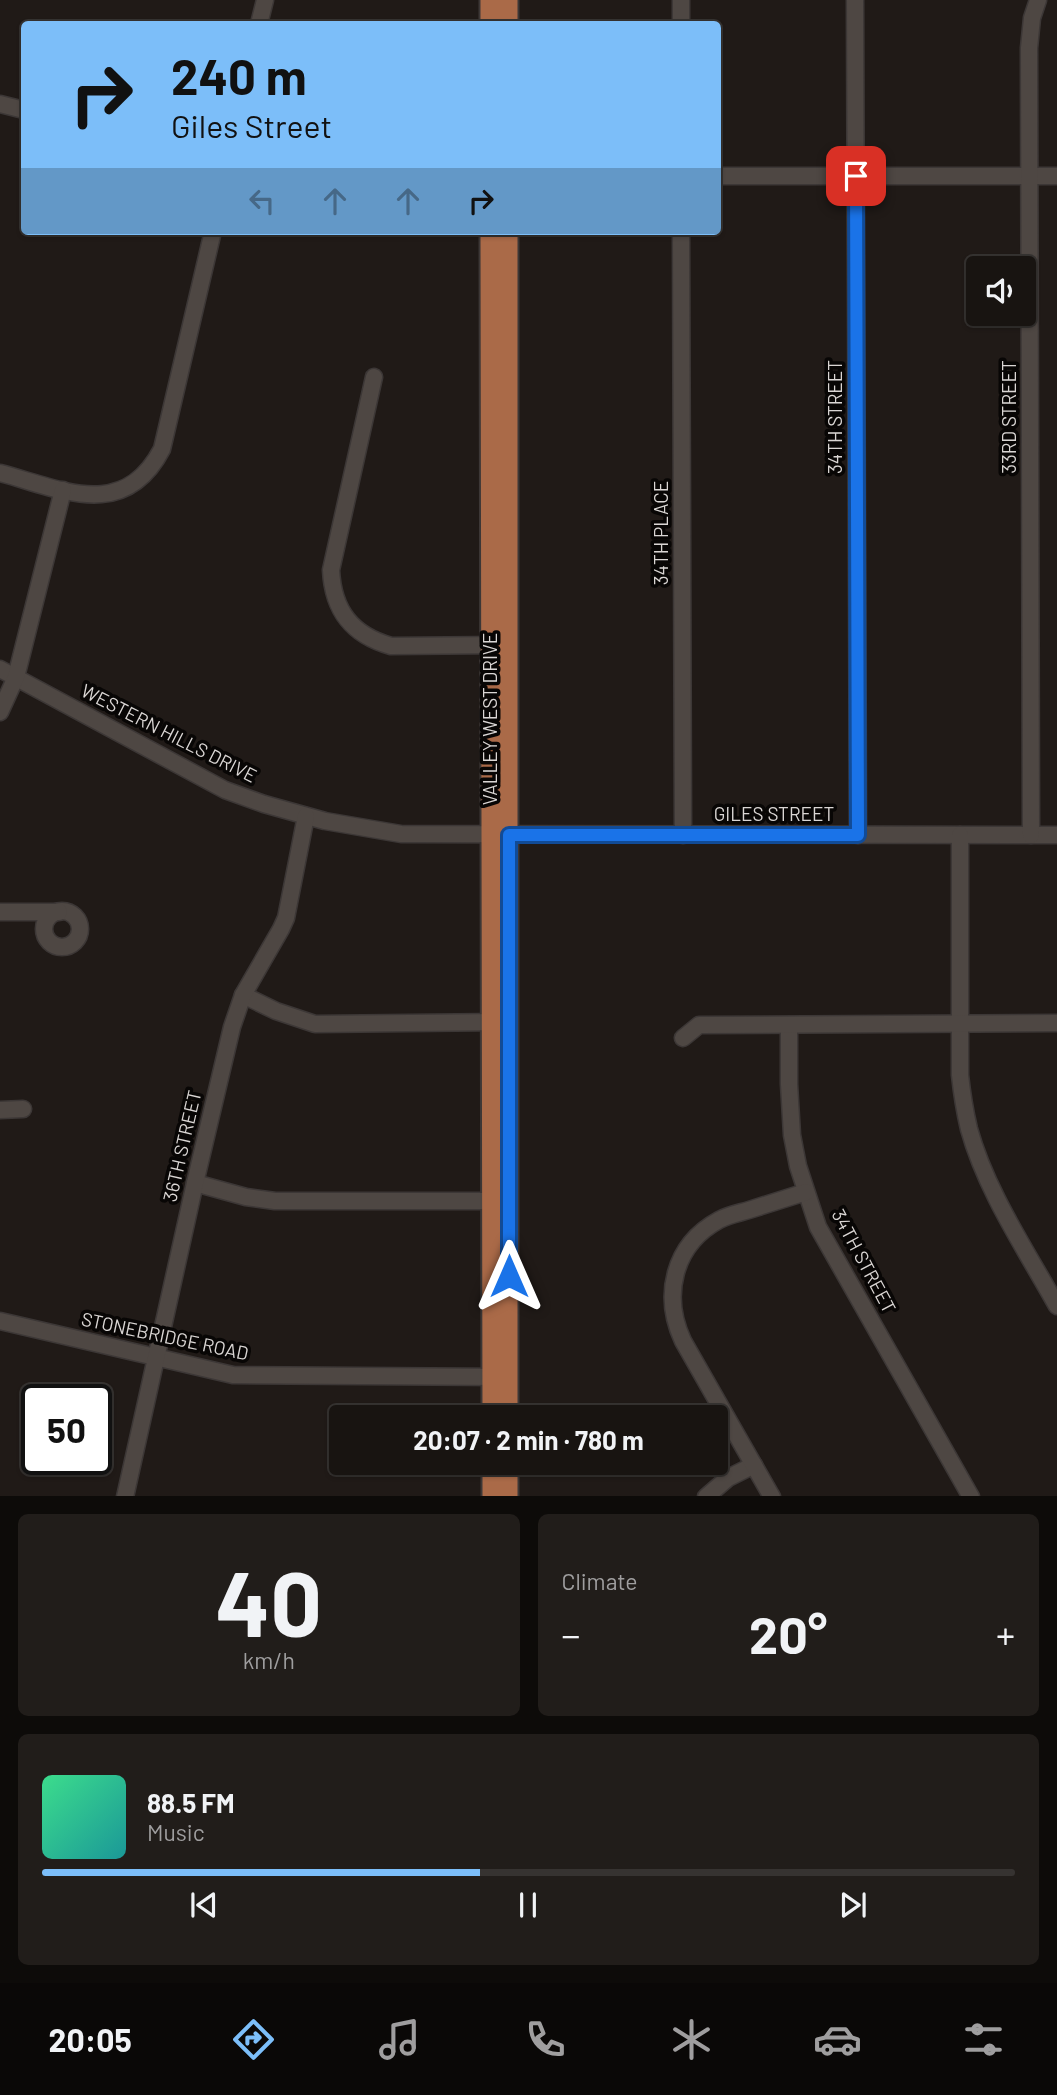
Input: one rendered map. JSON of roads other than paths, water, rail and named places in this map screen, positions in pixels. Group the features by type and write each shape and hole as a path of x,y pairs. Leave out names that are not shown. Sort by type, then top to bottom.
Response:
{"main road":[{"path":"490,0 490,21"},
{"path":"508,0 508,21"},
{"name":"VALLEY WEST DRIVE","path":"490,235 499,645 500,835 500,1377 495,1405"},
{"name":"VALLEY WEST DRIVE","path":"499,645 508,235"},
{"name":"VALLEY WEST DRIVE","path":"500,1377 505,1405"},
{"path":"492,1475 492,1496"},
{"path":"508,1475 508,1496"}],"street":[{"path":"260,21 265,0"},
{"path":"681,0 681,21"},
{"name":"34TH STREET","path":"855,0 858,835"},
{"name":"33RD STREET","path":"1031,835 1029,48 1032,18 1038,0"},
{"path":"1,108 21,110"},
{"path":"721,176 1057,176"},
{"path":"0,473 93,495 120,491 145,475 155,463 166,435 212,235"},
{"name":"34TH PLACE","path":"681,235 683,835"},
{"path":"374,377 331,570 332,585 342,613 363,635 391,646 499,645"},
{"path":"0,712 16,677 63,490"},
{"name":"WESTERN HILLS DRIVE","path":"0,669 225,790 264,804 325,821 401,834 500,835"},
{"name":"36TH STREET","path":"125,1496 232,1027 243,995 286,918 306,816"},
{"name":"GILES STREET","path":"500,835 1057,835"},
{"path":"960,835 960,1075 964,1104 984,1171 1057,1306"},
{"path":"0,912 60,912"},
{"path":"243,995 276,1011 315,1024 500,1022"},
{"path":"683,1038 699,1025 1057,1023"},
{"name":"34TH STREET","path":"789,1025 792,1135 798,1166 818,1227 971,1496"},
{"path":"0,1110 23,1109"},
{"path":"195,1183 246,1197 275,1201 500,1201"},
{"path":"772,1496 677,1328 673,1301 675,1274 692,1242 705,1229 721,1219 806,1192"},
{"name":"STONEBRIDGE ROAD","path":"0,1321 233,1375 500,1377"},
{"path":"706,1496 728,1478 754,1465"}]}
